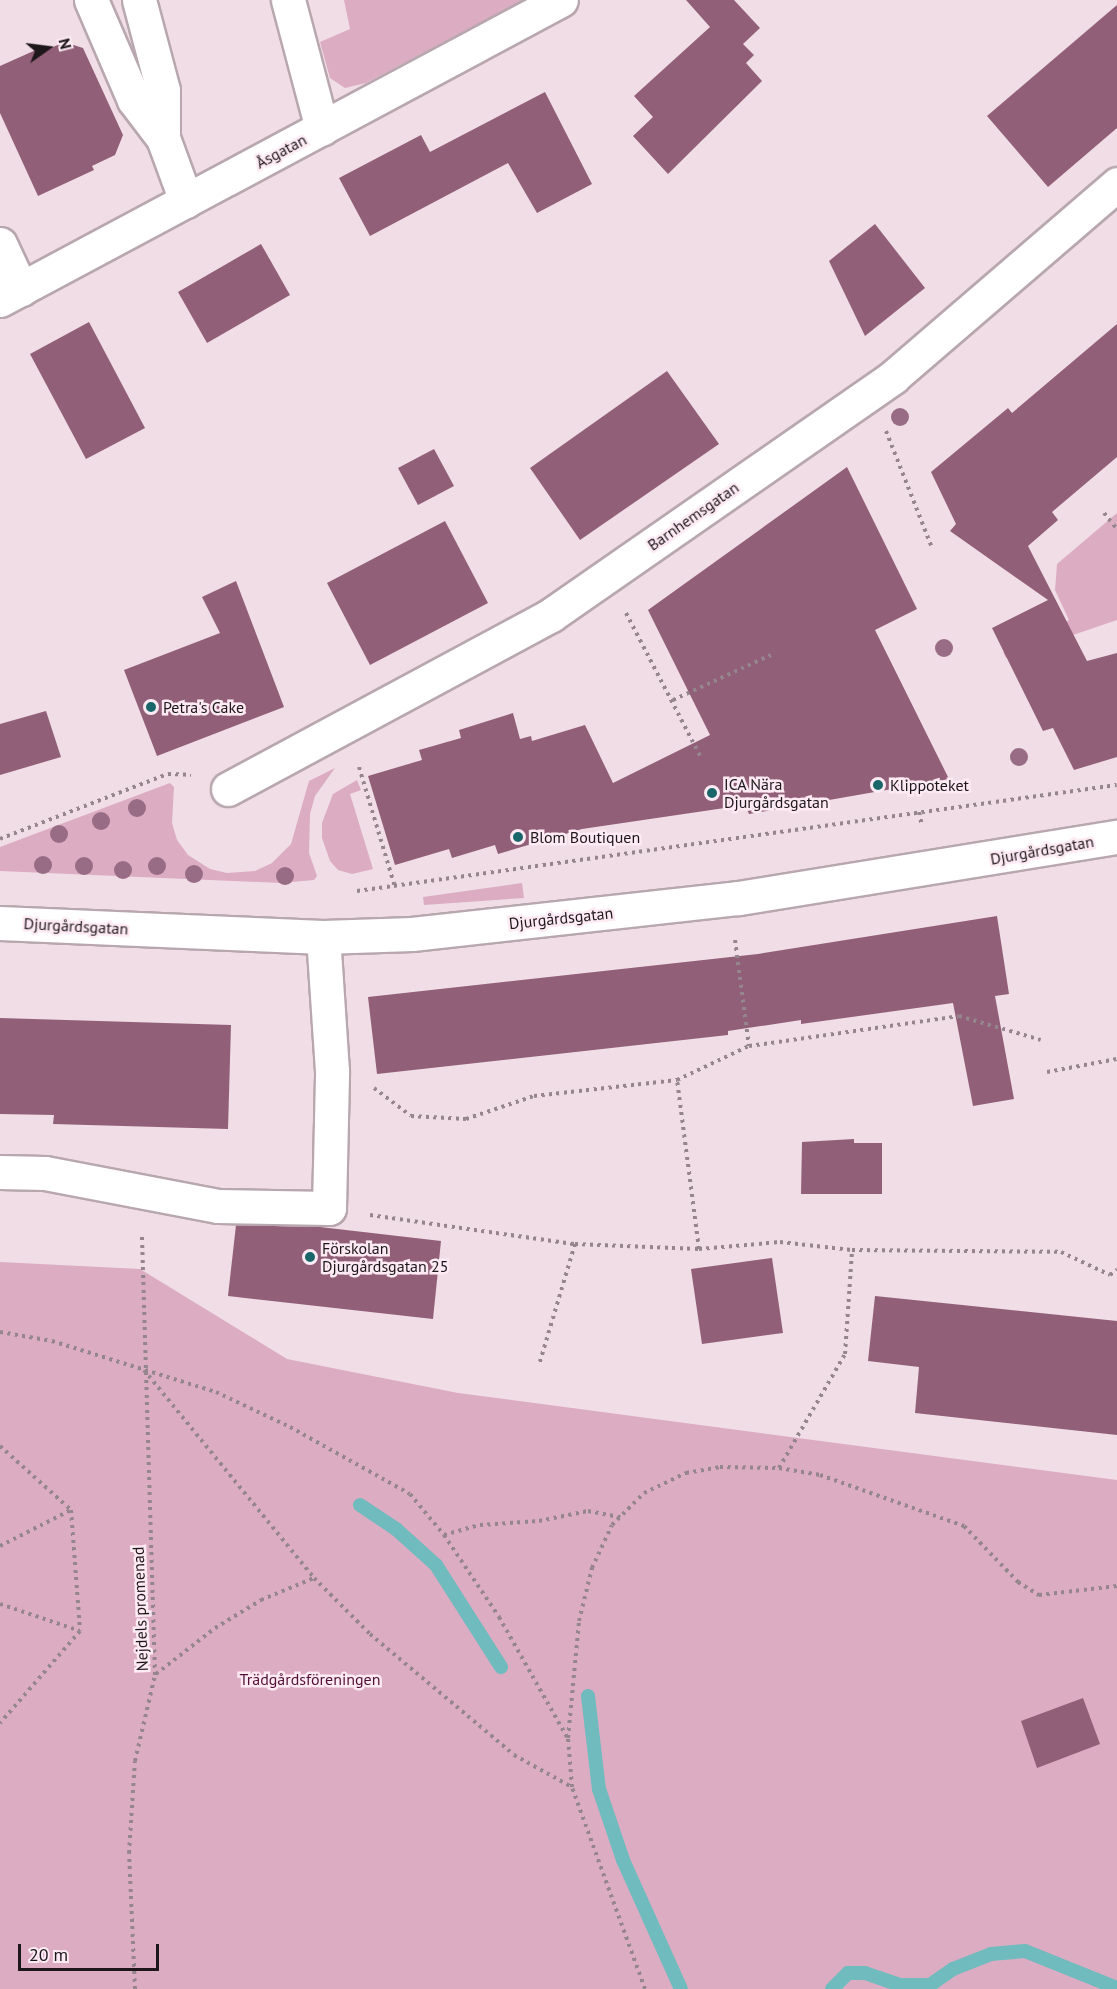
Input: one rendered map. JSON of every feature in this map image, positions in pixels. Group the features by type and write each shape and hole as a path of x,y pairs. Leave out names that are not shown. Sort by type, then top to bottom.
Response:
{"street":[{"path":"91,0 134,100 163,138 186,201"},
{"path":"139,0 163,90 163,138"},
{"path":"288,0 322,129"},
{"name":"Åsgatan","path":"10,294 561,0"},
{"name":"Barnhemsgatan","path":"228,789 551,615 893,377 1117,184"},
{"path":"0,244 10,294"},
{"name":"Djurgårdsgatan","path":"0,923 323,937 412,934 727,900 1117,837"},
{"path":"0,1172 45,1173 218,1206 329,1208 332,1071 323,937"}],"path":[{"path":"882,419 931,545"},
{"path":"1104,513 1117,529"},
{"path":"624,609 700,756"},
{"path":"673,700 771,655"},
{"path":"358,764 395,887"},
{"path":"0,839 168,774 199,776 228,789"},
{"path":"352,892 1117,785"},
{"path":"735,938 749,1046"},
{"path":"332,1071 360,1077 411,1116 466,1119 534,1096 677,1080 749,1046 959,1016 1041,1040"},
{"path":"1047,1072 1117,1059"},
{"path":"677,1080 699,1250"},
{"name":"Nejdels promenad","path":"135,1989 129,1853 135,1761 155,1675 144,1370 142,1192"},
{"path":"329,1208 472,1232 575,1244 699,1250 780,1242 852,1250 1061,1252 1110,1275 1117,1270"},
{"path":"539,1365 575,1244"},
{"path":"779,1468 845,1354 852,1250"},
{"path":"0,1332 52,1341 216,1392 364,1467 410,1494 444,1535 499,1617 568,1738"},
{"path":"144,1370 314,1578 433,1690 514,1755 572,1787"},
{"path":"0,1446 71,1510 80,1631 0,1722"},
{"path":"645,1989 572,1787 568,1738 579,1621 592,1568 620,1517 644,1493 686,1473 720,1467 779,1468 820,1475 881,1494 964,1526 991,1550 1018,1582 1039,1595 1117,1586"},
{"path":"0,1546 71,1510"},
{"path":"444,1535 480,1525 539,1521 588,1511 620,1517"},
{"path":"155,1675 261,1600 314,1578"},
{"path":"0,1604 80,1631"}],"green space":[{"path":"344,0 524,0 366,83 345,88 330,78 320,42 350,29"},
{"path":"1117,513 1117,620 1006,658 1003,652 1069,620 1055,590 1057,564"},
{"path":"335,768 315,796 310,814 309,853 317,876 314,880 281,883 0,871 0,847 170,783 174,787 172,823 177,840 188,855 210,869 227,873 255,871 272,863 291,844 309,781"},
{"path":"357,780 361,790 350,794 373,869 352,874 338,870 330,861 322,838 322,823 333,794"},
{"path":"522,883 524,898 424,905 423,897"},
{"name":"Trädgårdsföreningen","path":"0,1262 140,1269 287,1359 458,1393 1117,1480 1117,1989 0,1989"}],"building":[{"path":"686,0 734,0 760,28 743,44 754,55 746,63 762,81 668,174 633,136 653,117 634,96 710,27"},
{"path":"1117,5 1117,128 1048,187 987,116"},
{"path":"64,42 83,48 123,135 115,155 92,166 94,170 38,196 0,113 0,66 38,49 40,53"},
{"path":"545,92 592,184 537,213 508,163 370,236 339,178 421,135 430,152"},
{"path":"875,224 925,288 865,336 829,261"},
{"path":"261,244 290,295 207,343 178,292"},
{"path":"89,322 145,428 86,459 30,354"},
{"path":"1117,324 1117,457 1052,512 1058,520 1028,546 1087,661 1117,653 1117,757 1074,770 1053,728 1043,731 992,628 1048,600 950,531 956,524 931,472 1008,408 1012,413"},
{"path":"667,371 719,444 580,540 530,468"},
{"path":"434,449 454,486 418,505 398,468"},
{"path":"847,467 917,609 875,630 949,779 749,814 745,805 582,829 498,854 495,845 452,858 449,849 395,865 368,776 422,760 419,750 461,738 459,730 513,713 520,739 531,736 532,741 585,725 613,783 710,735 648,610"},
{"path":"445,521 488,603 370,665 327,583"},
{"path":"236,581 284,707 157,756 124,670 220,633 202,597"},
{"path":"46,711 61,757 0,775 0,724"},
{"path":"997,916 1009,994 995,996 1014,1099 973,1106 953,1003 801,1024 801,1020 728,1031 728,1035 377,1074 368,997 758,954"},
{"path":"0,1018 231,1025 228,1129 53,1124 54,1115 0,1114"},
{"path":"854,1139 854,1143 882,1143 882,1194 801,1194 802,1142"},
{"path":"236,1225 320,1227 441,1241 433,1319 228,1296"},
{"path":"772,1258 783,1333 702,1344 691,1269"},
{"path":"875,1296 1117,1321 1117,1435 915,1413 919,1367 868,1361"},
{"path":"1083,1698 1100,1744 1037,1768 1021,1721"}],"waterway":[{"path":"360,1505 396,1529 436,1565 501,1667"},
{"path":"588,1696 599,1789 623,1860 681,1989"},
{"path":"832,1989 848,1973 865,1973 899,1985 930,1985 953,1969 991,1954 1025,1951 1117,1988"}],"place":[{"name":"Petra's Cake","path":"151,707"},
{"name":"Klippoteket","path":"878,785"},
{"name":"ICA Nära Djurgårdsgatan","path":"712,793"},
{"name":"Blom Boutiquen","path":"518,837"},
{"name":"Förskolan Djurgårdsgatan 25","path":"310,1257"}]}
